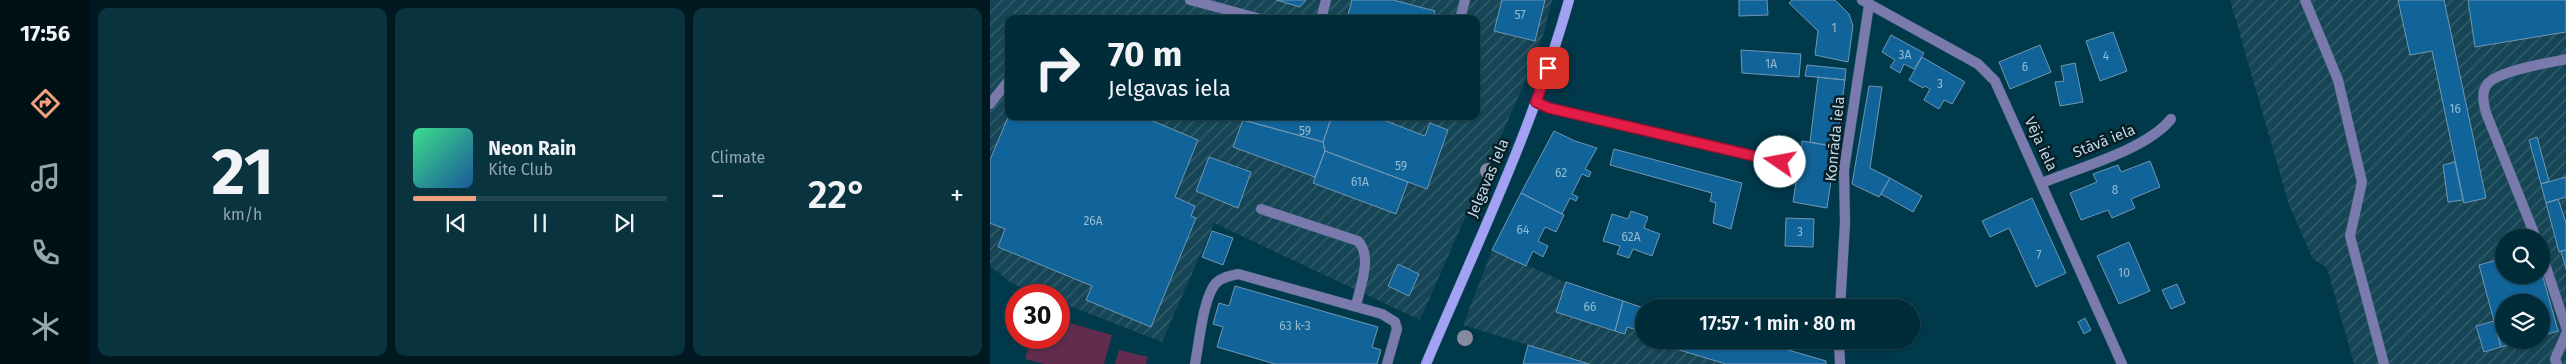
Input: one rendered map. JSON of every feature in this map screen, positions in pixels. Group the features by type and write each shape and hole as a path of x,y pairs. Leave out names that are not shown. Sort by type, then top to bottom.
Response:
{"street":[{"path":"1190,0 1246,15"},
{"path":"1322,15 1326,0"},
{"path":"1461,15 1465,0"},
{"name":"Jelgavas iela","path":"1426,364 1536,102 1555,51 1569,0"},
{"path":"2305,0 2338,80 2362,182 2350,236 2384,364"},
{"name":"Vēja iela","path":"1865,3 1978,64 1995,81 2042,182 2122,364"},
{"name":"Konrāda iela","path":"1841,299 1845,223 1844,170 1865,3"},
{"path":"2532,229 2486,113 2483,96 2486,86 2492,80 2506,74 2566,59"},
{"path":"990,104 1005,85"},
{"path":"1536,102 1559,111 1780,162"},
{"name":"Stāvā iela","path":"2042,182 2139,144 2161,132 2171,119"},
{"path":"1261,209 1358,241 1365,248 1366,260 1356,306"},
{"path":"1194,364 1209,294 1216,283 1227,276 1238,274 1382,314 1395,322 1397,329 1387,364"},
{"path":"2550,279 2566,327"},
{"path":"2557,364 2555,359 2566,334"},
{"path":"1839,349 1840,364"}],"shaded area":[{"path":"990,0 1552,0 1544,32 1521,91 1420,320 1214,223 1162,342 1070,306 1070,284 1013,284 990,266"},
{"path":"2230,0 2566,0 2566,364 2354,364 2327,268 2313,259 2289,205"},
{"path":"1492,250 1583,290 1635,305 1635,349 1785,349 1826,361 1826,364 1589,364 1463,325"},
{"path":"1070,323 1112,335 1104,364 1044,364 1025,359 1028,349 1070,349"},
{"path":"1119,350 1148,357 1146,364 1115,364"}],"building":[{"path":"1276,0 1306,0 1300,7"},
{"path":"1352,0 1393,0 1435,11 1434,15 1348,15"},
{"path":"1502,0 1545,0 1535,41 1494,31"},
{"path":"1739,0 1767,0 1768,15 1739,16"},
{"path":"1792,0 1835,0 1849,14 1853,26 1848,62 1815,55 1818,31 1789,3"},
{"path":"2398,0 2444,0 2486,198 2464,203 2432,51 2410,55"},
{"path":"2468,0 2566,0 2566,32 2475,47"},
{"path":"2113,32 2127,71 2100,81 2086,41"},
{"path":"1891,35 1924,53 1914,69 1904,64 1900,73 1890,67 1895,60 1882,52"},
{"path":"2040,45 2051,72 2010,89 1999,62"},
{"path":"1741,50 1801,54 1799,77 1742,73"},
{"path":"1922,57 1965,82 1952,104 1944,100 1939,109 1924,100 1930,89 1925,86 1923,88 1909,80"},
{"path":"2075,63 2083,102 2060,106 2055,82 2064,81 2061,66"},
{"path":"1807,65 1846,69 1845,80 1805,76"},
{"path":"1818,77 1845,80 1836,147 1810,142"},
{"path":"1869,86 1882,87 1870,168 1890,178 1879,197 1852,184"},
{"path":"1007,120 1150,120 1198,140 1175,197 1195,206 1191,216 1196,218 1151,327 1086,300 1092,286 998,247 1005,229 990,223 990,160"},
{"path":"1243,120 1331,120 1323,142"},
{"path":"1243,120 1323,142 1325,151 1315,177 1233,147"},
{"path":"1331,120 1383,120 1425,136 1430,123 1448,130 1427,189 1325,151 1323,142"},
{"path":"1554,131 1575,141 1597,148 1585,169 1591,172 1589,177 1582,174 1572,194 1578,197 1576,201 1570,198 1562,214 1521,193"},
{"path":"2537,137 2549,181 2541,184 2529,140"},
{"path":"1802,141 1836,147 1827,208 1793,202"},
{"path":"1614,149 1742,183 1731,229 1713,223 1716,203 1710,201 1712,193 1610,165"},
{"path":"1325,151 1408,182 1396,214 1313,183"},
{"path":"1209,157 1251,172 1238,208 1196,191"},
{"path":"2150,161 2160,187 2131,199 2135,208 2112,218 2108,210 2081,220 2070,193 2097,182 2093,174 2118,165 2121,172"},
{"path":"2455,162 2463,200 2448,202 2443,165"},
{"path":"2566,177 2566,197 2546,203 2541,184"},
{"path":"1890,178 1922,196 1913,212 1881,194"},
{"path":"1521,193 1564,215 1556,232 1545,227 1538,241 1548,246 1543,257 1533,251 1526,266 1492,250"},
{"path":"2032,198 2066,273 2036,287 2009,228 1990,237 1982,221"},
{"path":"2558,199 2566,223 2566,250 2559,252 2546,203"},
{"path":"1631,211 1648,217 1644,228 1660,234 1652,256 1633,249 1629,258 1617,254 1620,246 1603,241 1612,214 1628,219"},
{"path":"1786,218 1814,219 1813,247 1785,246"},
{"path":"1212,231 1233,238 1223,265 1202,257"},
{"path":"2129,242 2150,291 2119,304 2097,256"},
{"path":"2566,250 2566,269 2561,251"},
{"path":"2495,261 2495,284 2545,284 2548,294 2495,294 2495,325 2479,265"},
{"path":"1398,264 1419,274 1409,296 1388,286"},
{"path":"1566,282 1623,301 1615,331 1556,312"},
{"path":"2177,284 2185,303 2171,309 2162,290"},
{"path":"1235,286 1378,327 1372,347 1381,350 1377,364 1275,364 1217,347 1223,327 1213,324 1219,303 1229,306"},
{"path":"1623,301 1635,305 1635,329 1627,327 1625,334 1615,331"},
{"path":"2550,302 2558,331 2550,333"},
{"path":"2085,318 2091,330 2084,334 2078,322"},
{"path":"2494,321 2495,349 2484,352 2476,326"},
{"path":"1528,345 1589,364 1523,364"},
{"path":"1676,349 1785,349 1826,361 1826,364 1726,364"}],"route":[{"path":"1548,68 1536,102 1549,108 1780,162"}]}
